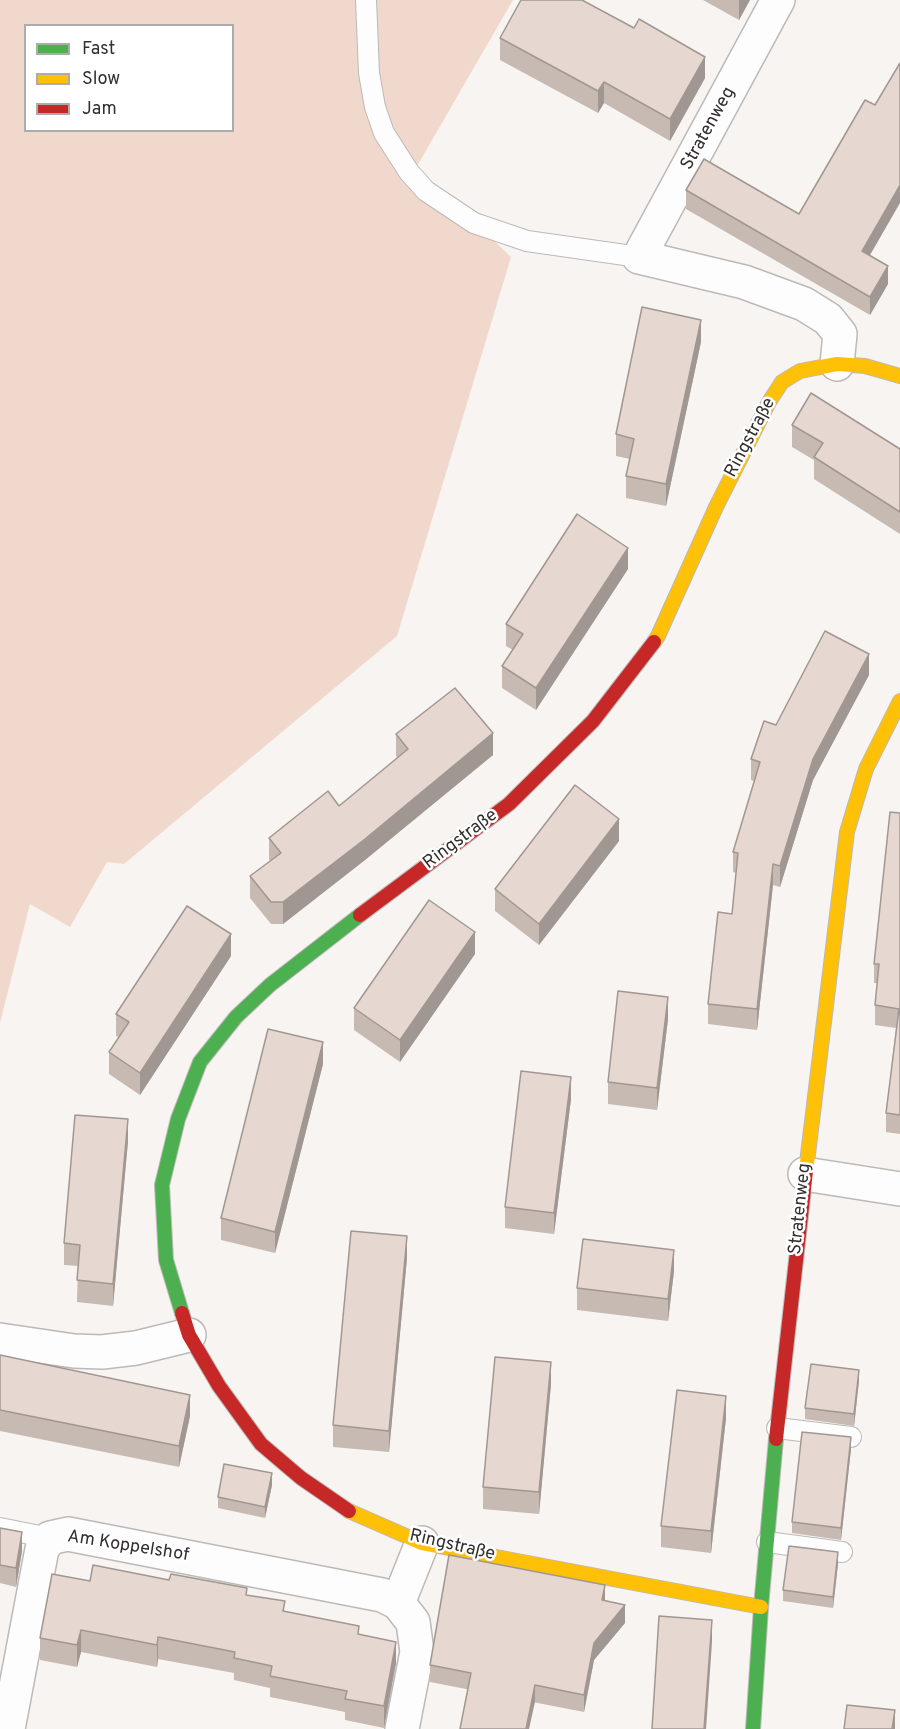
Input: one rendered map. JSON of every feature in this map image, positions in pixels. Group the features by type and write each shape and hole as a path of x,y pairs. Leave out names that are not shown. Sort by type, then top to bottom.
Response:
{"street":[{"name":"Stratenweg","path":"639,256 778,0"},
{"path":"639,256 744,282 804,304 828,320 840,334 837,364"},
{"name":"Ringstraße","path":"761,1607 422,1543 348,1511 301,1478 261,1444 219,1386 189,1335 166,1260 162,1185 178,1119 200,1062 236,1017 270,985 340,930 509,804 593,721 658,636 716,507 769,402 782,382 800,371 837,364 865,366 900,376"},
{"name":"Stratenweg","path":"753,1729 777,1428 826,993 848,832 866,769 900,701"},
{"path":"805,1174 900,1188"},
{"path":"0,1340 74,1351 102,1352 136,1348 189,1335"},
{"name":"Am Koppelshof","path":"8,1729 38,1563 42,1549 50,1538 68,1534 85,1537 382,1595 398,1603"},
{"path":"402,1729 417,1652 413,1622 398,1603 422,1543"}],"lane":[{"path":"366,0 369,73 375,107 384,133 409,172 426,191 474,223 527,241 639,256"},
{"path":"777,1428 851,1437"},
{"path":"0,1528 50,1538"},
{"path":"767,1542 842,1552"}],"shaded area":[{"path":"0,0 368,0 360,61 423,195 484,231 511,257 397,636 124,864 107,862 70,927 30,904 0,1023"},
{"path":"371,0 513,0 413,173 380,107"}],"building":[{"path":"521,0 582,0 634,28 639,19 705,57 670,119 604,82 598,91 500,38"},
{"path":"900,63 900,185 862,251 888,266 870,297 686,190 704,159 799,214 865,100 875,105"},
{"path":"642,307 701,320 666,484 626,476 634,439 616,434"},
{"path":"811,393 900,449 900,512 814,457 823,443 792,425"},
{"path":"577,514 628,548 536,688 502,666 523,634 506,624"},
{"path":"825,631 869,654 813,759 780,866 773,864 757,1009 708,1004 718,912 732,914 738,853 733,852 760,762 751,759 764,721 776,725"},
{"path":"455,688 493,733 365,839 283,902 271,902 250,876 281,853 269,838 328,791 339,806 408,749 396,734"},
{"path":"575,785 619,819 539,924 495,889"},
{"path":"890,812 900,813 900,1115 886,1113 899,1009 875,1005 879,964 874,964"},
{"path":"429,900 475,932 400,1040 354,1008"},
{"path":"187,906 231,934 140,1073 109,1052 129,1022 116,1014"},
{"path":"618,991 668,997 657,1088 608,1082"},
{"path":"268,1029 323,1042 275,1232 221,1218"},
{"path":"521,1071 571,1077 554,1213 505,1207"},
{"path":"75,1115 128,1119 113,1284 77,1280 80,1245 64,1243"},
{"path":"351,1231 407,1236 389,1431 333,1425"},
{"path":"583,1239 674,1250 668,1299 577,1288"},
{"path":"0,1355 190,1395 179,1446 0,1410"},
{"path":"495,1357 551,1362 539,1492 483,1487"},
{"path":"811,1364 859,1370 854,1414 805,1408"},
{"path":"677,1390 726,1396 711,1531 661,1526"},
{"path":"802,1432 851,1437 841,1528 792,1522"},
{"path":"224,1464 272,1473 265,1507 218,1497"},
{"path":"0,1528 22,1532 16,1568 0,1565"},
{"path":"789,1546 838,1552 833,1597 783,1590"},
{"path":"449,1555 605,1585 602,1600 625,1605 594,1643 584,1695 535,1685 526,1729 460,1729 471,1673 430,1665"},
{"path":"93,1565 169,1580 171,1574 247,1588 246,1595 285,1601 283,1611 359,1626 358,1634 396,1642 384,1706 345,1699 347,1691 270,1676 272,1666 234,1658 235,1652 158,1637 157,1645 81,1630 77,1645 40,1638 52,1574 90,1581"},
{"path":"659,1616 712,1620 704,1729 652,1729"},
{"path":"847,1705 895,1710 892,1729 844,1729"}],"traffic: fast":[{"path":"182,1313 166,1260 162,1185 178,1119 200,1062 236,1017 270,985 360,915"},
{"path":"753,1729 776,1439"}],"traffic: slow":[{"path":"654,642 716,507 769,402 782,382 800,371 837,364 865,366 900,376"},
{"path":"806,1171 847,832 866,769 900,701"},
{"path":"349,1511 422,1543 761,1607"}],"traffic: jam":[{"path":"360,915 509,804 593,721 654,642"},
{"path":"776,1439 806,1171"},
{"path":"182,1313 189,1335 219,1386 261,1444 301,1478 349,1511"}]}
